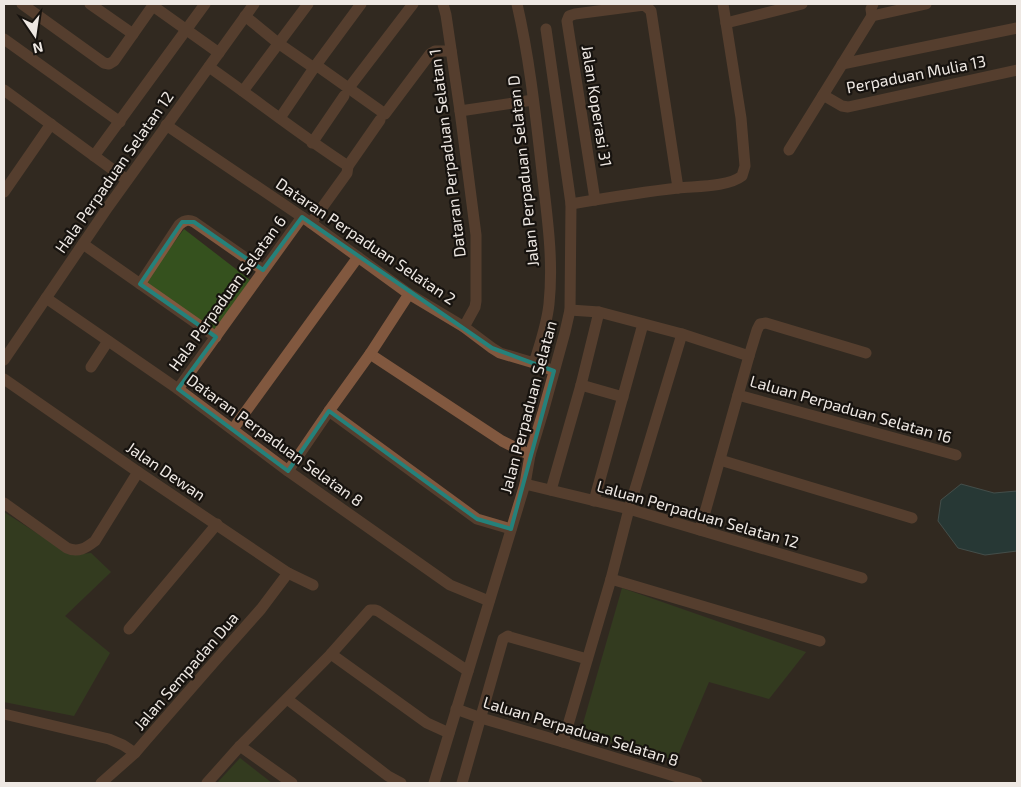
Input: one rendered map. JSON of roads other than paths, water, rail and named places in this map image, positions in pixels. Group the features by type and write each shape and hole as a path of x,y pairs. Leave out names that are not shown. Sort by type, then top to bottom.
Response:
{"street":[{"path":"22,4 106,64 114,61 154,5 219,53"},
{"path":"90,4 133,34"},
{"path":"94,156 206,4"},
{"name":"Hala Perpaduan Selatan 12","path":"4,360 127,180 254,4"},
{"path":"243,91 308,4"},
{"path":"280,118 361,4"},
{"path":"312,143 346,92 413,4"},
{"name":"Dataran Perpaduan Selatan 1","path":"443,4 460,111 476,235 476,301 475,307 464,327"},
{"name":"Jalan Perpaduan Selatan D","path":"517,4 533,100 550,240 549,305 534,363"},
{"path":"571,204 733,182 742,176 745,158 741,118 723,4"},
{"path":"726,23 802,4"},
{"path":"789,150 873,10 926,4"},
{"name":"Jalan Koperasi 31","path":"595,200 567,20 569,16 575,14 644,5 651,12 678,188"},
{"path":"245,16 278,43 315,67 382,117"},
{"path":"842,64 1017,28"},
{"name":"Jalan Perpaduan Selatan","path":"434,783 525,484 530,455 570,310 571,204 546,30"},
{"path":"4,39 120,122"},
{"name":"Hala Perpaduan Selatan 6","path":"178,389 263,270 347,173 348,166 382,117 430,54 437,51 451,51"},
{"path":"209,66 312,143 348,166"},
{"name":"Perpaduan Mulia 13","path":"823,95 842,106 848,106 1017,70"},
{"path":"4,90 127,180"},
{"path":"460,111 533,100"},
{"path":"4,192 51,124"},
{"name":"Dataran Perpaduan Selatan 2","path":"166,125 307,220 409,294 464,327 500,353 534,363 554,372"},
{"path":"140,284 178,225 186,220 194,222 263,270"},
{"path":"83,244 216,336"},
{"path":"233,429 358,257"},
{"path":"288,471 370,354 409,294"},
{"name":"Dataran Perpaduan Selatan 8","path":"46,298 178,389 288,471 450,585 489,602"},
{"path":"570,310 599,312 682,334 749,356"},
{"path":"551,490 581,385 599,312"},
{"path":"700,530 749,356 760,324 766,323 866,353"},
{"path":"594,501 643,324"},
{"path":"564,742 629,509 682,334"},
{"path":"90,368 108,341"},
{"path":"370,354 502,441 530,455"},
{"name":"Jalan Dewan","path":"4,379 288,573 313,585"},
{"path":"581,385 623,397"},
{"name":"Laluan Perpaduan Selatan 16","path":"738,395 956,455"},
{"path":"329,411 477,519 511,529"},
{"path":"720,460 912,518"},
{"path":"4,504 66,548 73,551 80,550 88,547 95,541 138,472"},
{"name":"Laluan Perpaduan Selatan 12","path":"525,484 629,509 862,578"},
{"path":"129,629 217,524"},
{"name":"Jalan Sempadan Dua","path":"101,783 134,753 261,610 288,573"},
{"path":"611,579 820,641"},
{"path":"207,783 240,746 331,654 370,610 378,611 468,671"},
{"path":"462,783 502,641 505,637 510,636 588,659"},
{"path":"331,654 427,723 449,733"},
{"path":"287,699 388,776 401,783"},
{"name":"Laluan Perpaduan Selatan 8","path":"456,709 697,783"},
{"path":"4,714 109,739 123,745 134,753"},
{"path":"240,746 292,783"}],"water":[{"path":"961,484 994,493 1017,491 1017,551 985,555 958,548 938,521 941,500"}]}
